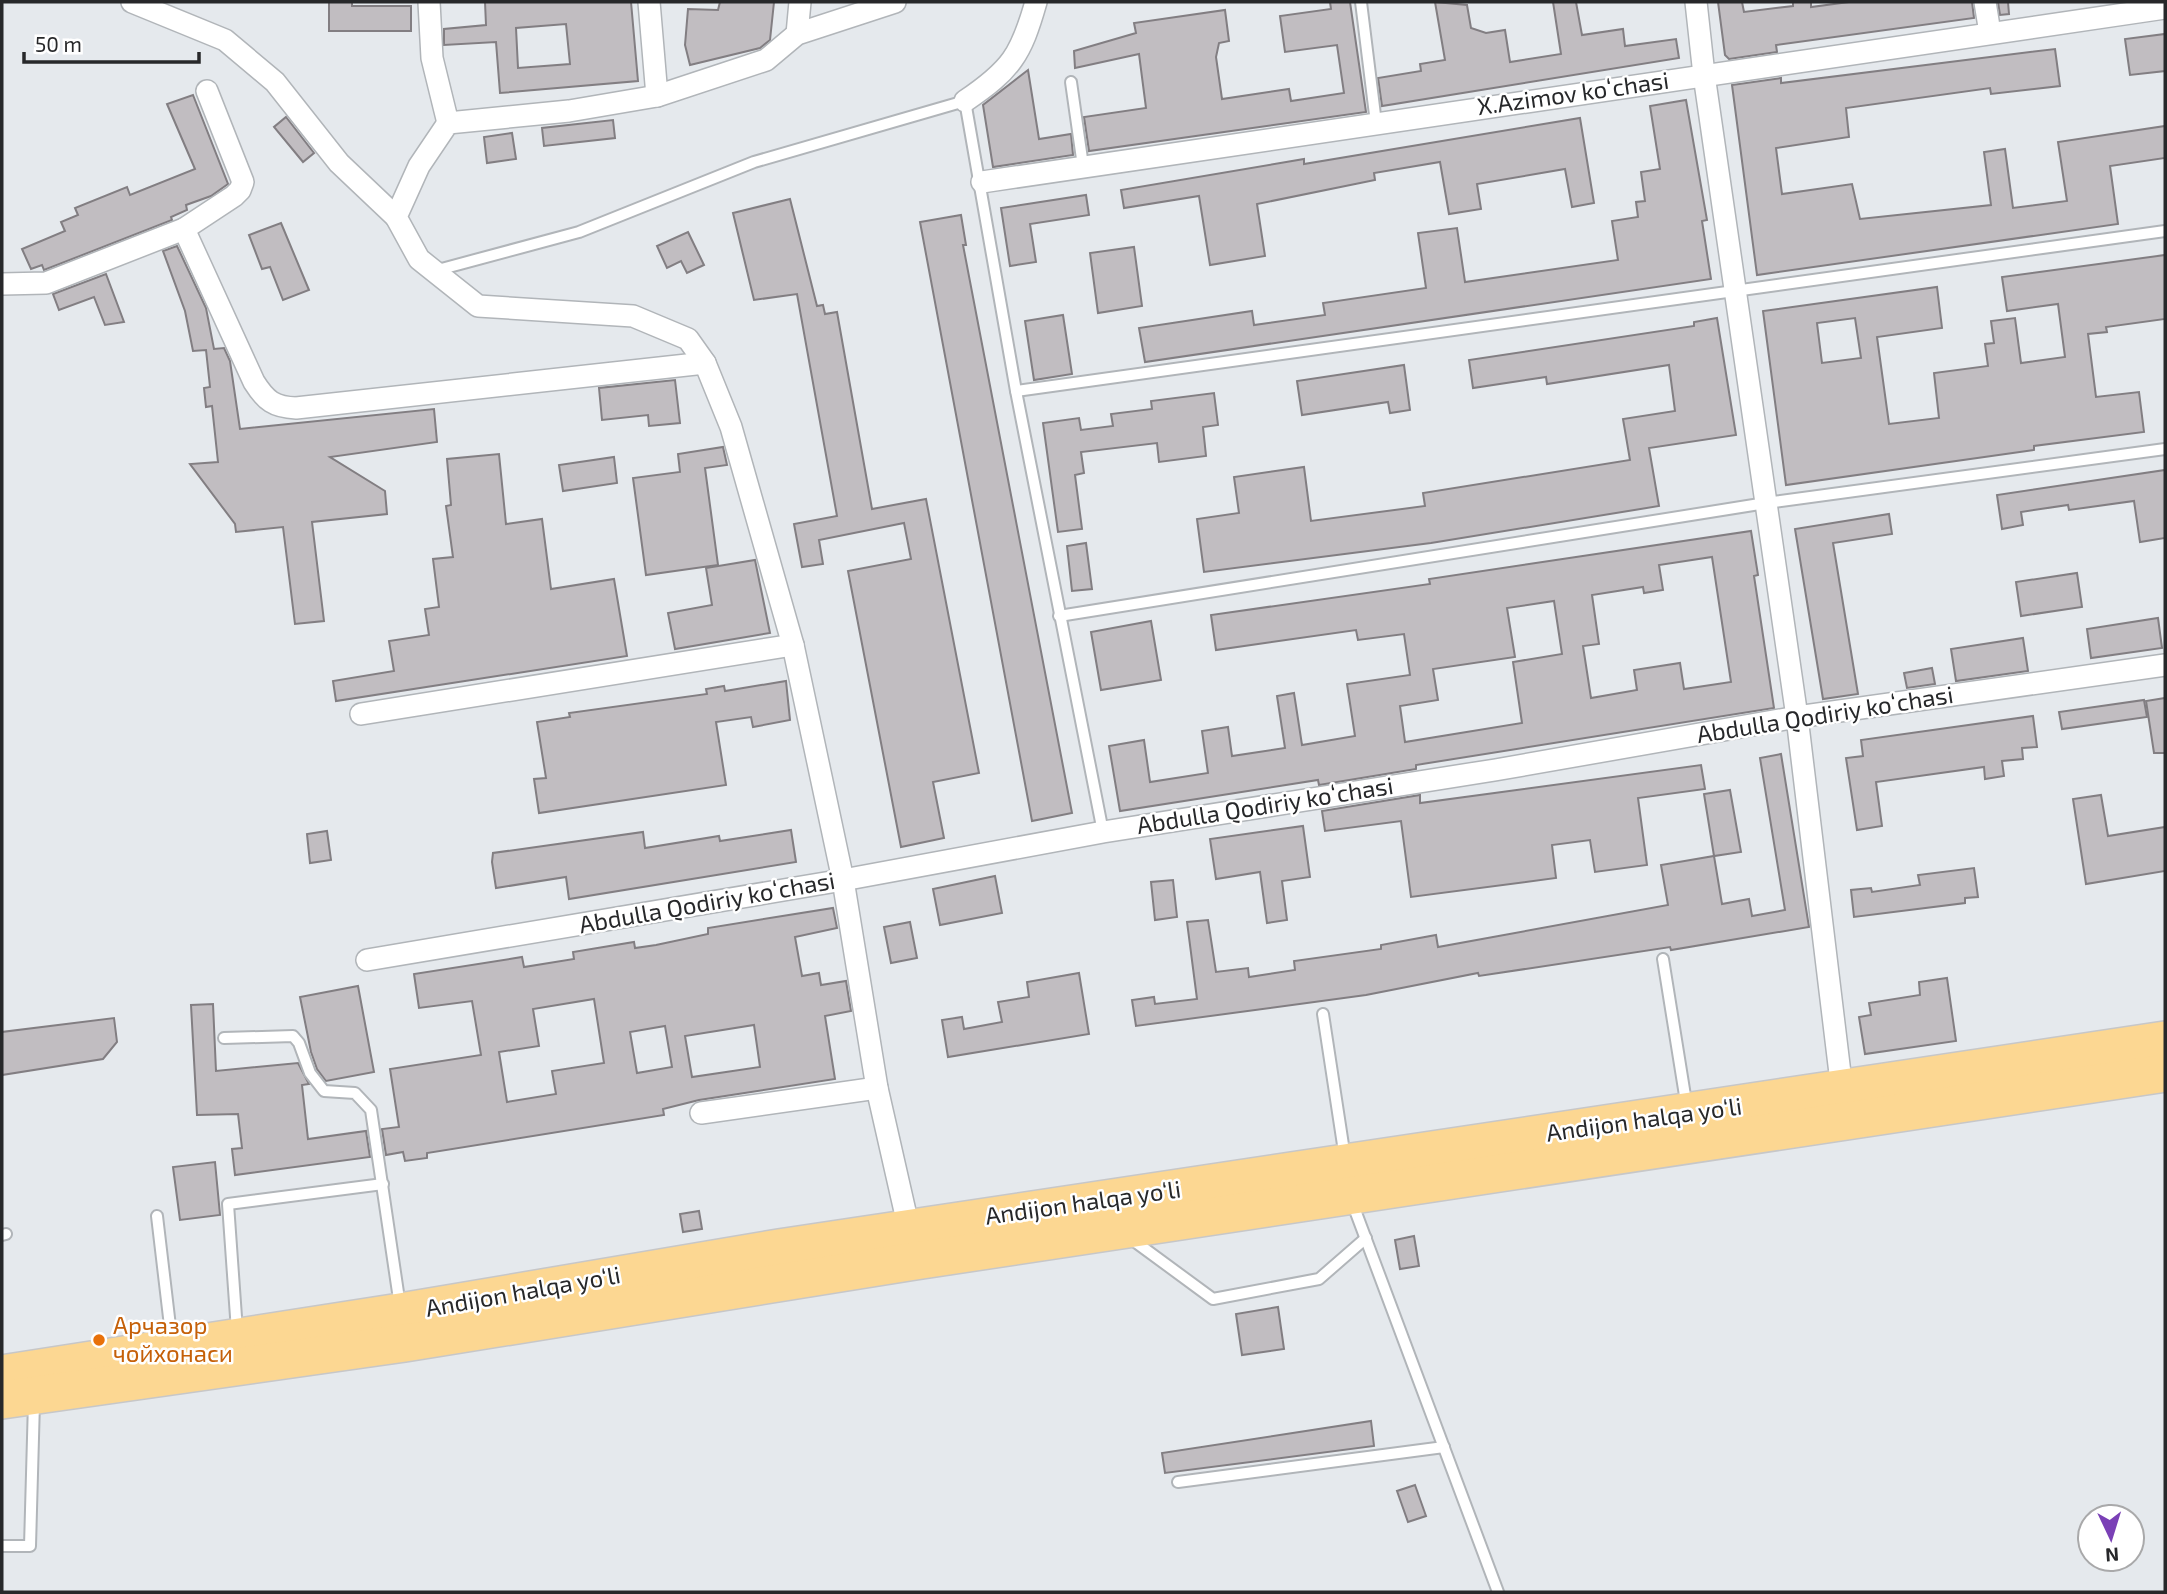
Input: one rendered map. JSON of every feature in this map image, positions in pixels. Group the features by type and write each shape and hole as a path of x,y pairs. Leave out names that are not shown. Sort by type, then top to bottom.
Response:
{"highway":[{"name":"Andijon halqa yo‘li","path":"18,1398 405,1343 1120,1230 1348,1180 1688,1113 2165,1040"},
{"name":"Andijon halqa yo‘li","path":"2,1374 909,1229 1348,1180 2165,1073"}],"street":[{"path":"132,2 225,40 275,82 339,163 396,217 419,259 478,306 633,316 688,338 705,363 731,427 793,645 843,880 877,1088 909,1229"},
{"path":"396,217 419,166 448,123 432,58 429,2"},
{"path":"649,2 657,96"},
{"path":"797,34 800,2"},
{"path":"448,123 569,111 657,96 766,60 797,34 895,2"},
{"path":"965,101 993,82 1016,58 1036,2"},
{"path":"1696,2 1734,288 1797,717 1842,1090"},
{"path":"1985,2 1990,33"},
{"name":"X.Azimov koʻchasi","path":"982,182 2165,8"},
{"path":"2,284 46,283 184,229 234,196 243,182 207,91"},
{"path":"184,229 254,382 264,398 278,407 310,406 705,363"},
{"path":"361,714 793,645"},
{"name":"Abdulla Qodiriy koʻchasi","path":"368,960 843,880 1103,832 1495,770 1797,717 2165,665"},
{"path":"701,1113 877,1088"}],"lane":[{"path":"1361,2 1376,123"},
{"path":"1071,82 1083,166"},
{"path":"434,271 579,232 754,162 965,101 982,182 1016,391 1103,832"},
{"path":"1016,391 1734,288 2165,231"},
{"path":"1059,616 1766,503 2165,449"},
{"path":"1663,959 1688,1113"},
{"path":"1323,1014 1348,1180 1366,1238 1498,1592"},
{"path":"224,1038 293,1036 299,1043 310,1073 324,1091 355,1093 372,1110 400,1312"},
{"path":"237,1335 228,1204 383,1184"},
{"path":"157,1216 172,1346"},
{"path":"1120,1230 1213,1300 1319,1279 1366,1238"},
{"path":"2,1546 30,1546 18,1398"},
{"path":"1178,1482 1444,1447"}],"building":[{"path":"329,2 352,2 352,6 411,6 411,31 329,31"},
{"path":"485,2 631,2 638,81 500,93 496,42 444,45 444,29 486,25","holes":["566,24 570,64 518,68 516,28"]},
{"path":"720,2 774,2 770,40 760,48 690,65 685,45 688,9 718,10"},
{"path":"1330,2 1350,2 1366,112 1089,151 1084,117 1146,108 1139,54 1075,68 1074,51 1136,33 1134,23 1225,10 1229,41 1219,43 1216,57 1222,99 1289,89 1291,101 1344,93 1337,45 1285,52 1280,16 1331,9"},
{"path":"1435,2 1467,5 1471,28 1486,33 1505,30 1510,62 1561,54 1553,2 1576,2 1582,35 1623,29 1625,46 1676,39 1679,58 1382,106 1378,78 1421,71 1420,64 1445,60"},
{"path":"1718,2 1742,2 1744,12 1793,6 1793,2 1811,2 1811,7 1849,2 1972,2 1974,18 1776,45 1777,52 1729,59 1725,55"},
{"path":"1998,2 2008,2 2009,14 2000,15"},
{"path":"2165,34 2165,71 2130,75 2125,39"},
{"path":"2055,49 2060,86 1991,94 1990,88 1846,108 1849,137 1776,148 1782,194 1852,184 1860,219 1991,205 1984,152 2005,149 2013,208 2067,201 2058,142 2165,126 2165,158 2110,166 2118,224 1757,275 1732,85 1781,78 1781,83"},
{"path":"1028,70 1039,139 1071,134 1073,155 993,167 983,105"},
{"path":"193,95 228,184 211,196 186,205 187,210 171,217 172,220 44,270 42,265 31,269 22,249 65,231 61,222 78,215 75,208 127,187 130,195 195,169 167,104"},
{"path":"1686,100 1707,220 1702,221 1711,279 1145,362 1139,328 1252,311 1254,325 1325,315 1323,303 1426,288 1418,233 1457,228 1465,282 1618,260 1612,221 1638,217 1636,202 1645,201 1641,172 1660,169 1650,106"},
{"path":"286,117 314,153 303,162 274,127"},
{"path":"1580,118 1594,203 1572,207 1565,169 1477,184 1481,209 1449,214 1440,162 1374,173 1375,180 1257,204 1265,256 1210,265 1199,196 1124,208 1121,190 1304,159 1304,164"},
{"path":"613,120 615,138 544,146 542,128"},
{"path":"512,133 516,159 487,163 484,137"},
{"path":"1086,195 1089,215 1030,224 1036,262 1010,266 1001,208"},
{"path":"790,199 817,306 823,305 825,314 837,312 872,509 926,499 979,773 933,782 944,838 901,847 848,571 911,559 904,523 819,540 823,564 802,567 794,524 837,516 797,294 754,300 733,213"},
{"path":"961,215 966,245 963,245 1072,813 1032,821 920,222"},
{"path":"281,223 309,290 283,300 270,267 262,269 249,235"},
{"path":"688,232 704,265 687,273 681,261 667,268 657,246"},
{"path":"177,246 206,308 214,349 224,348 230,361 240,429 434,409 437,442 330,457 385,491 387,514 312,522 324,621 295,624 283,527 236,532 235,524 190,464 218,462 212,406 206,407 204,388 210,387 206,350 193,351 185,311 163,251"},
{"path":"1134,247 1142,306 1098,313 1090,253"},
{"path":"2165,255 2165,319 2106,327 2107,332 2088,334 2096,397 2139,392 2144,432 2034,446 2034,450 1786,485 1763,311 1937,287 1942,328 1877,337 1889,424 1939,418 1934,373 1988,366 1985,344 1994,343 1991,321 2015,318 2021,363 2065,357 2058,304 2007,311 2002,277","holes":["1855,318 1861,358 1822,363 1817,323"]},
{"path":"106,274 124,322 105,325 94,297 59,310 53,294"},
{"path":"1063,315 1072,374 1034,380 1025,321"},
{"path":"1717,318 1736,435 1649,448 1659,506 1431,543 1204,572 1197,519 1239,513 1234,477 1304,467 1311,521 1425,506 1423,493 1630,460 1623,419 1675,411 1669,365 1547,384 1546,377 1473,388 1469,360 1694,326 1694,322"},
{"path":"1404,365 1410,410 1390,413 1388,402 1302,415 1297,381"},
{"path":"675,380 680,423 649,426 648,415 602,420 599,388"},
{"path":"1214,393 1218,425 1203,427 1206,456 1159,462 1157,443 1081,452 1084,473 1075,475 1082,529 1058,532 1043,423 1079,418 1081,430 1113,426 1111,414 1152,409 1151,401"},
{"path":"723,447 727,465 705,468 718,565 646,575 633,478 680,472 678,454"},
{"path":"499,454 506,524 542,519 551,589 614,579 627,656 336,701 333,681 394,671 389,641 429,635 425,609 439,607 433,559 453,557 446,506 451,505 447,459"},
{"path":"614,457 617,483 563,491 559,465"},
{"path":"2165,470 2165,538 2140,542 2134,501 2069,510 2068,505 2021,512 2023,525 2002,529 1997,495"},
{"path":"1889,514 1892,534 1833,543 1858,694 1823,699 1795,529"},
{"path":"1751,531 1758,575 1754,576 1774,708 1416,765 1416,769 1319,785 1318,780 1120,811 1109,746 1144,740 1150,782 1208,773 1202,731 1228,727 1232,756 1285,748 1277,696 1294,693 1302,745 1355,736 1347,684 1410,675 1404,634 1358,640 1356,630 1216,650 1211,615 1430,584 1429,579","holes":["1712,557 1731,682 1684,689 1680,663 1634,670 1637,690 1591,698 1583,646 1599,644 1592,595 1643,587 1644,593 1663,590 1659,565","1554,601 1562,654 1513,662 1522,723 1405,742 1400,706 1438,700 1433,669 1515,657 1507,608"]},
{"path":"1086,543 1092,589 1072,591 1067,546"},
{"path":"755,560 770,633 675,649 668,613 712,605 706,568"},
{"path":"2077,573 2082,607 2021,616 2016,582"},
{"path":"2158,618 2162,648 2091,658 2087,629"},
{"path":"1151,621 1161,680 1101,690 1091,632"},
{"path":"2023,638 2028,671 1956,681 1951,649"},
{"path":"1932,668 1935,684 1907,688 1904,673"},
{"path":"786,681 790,720 753,727 751,717 716,722 726,785 539,813 534,779 546,778 537,722 570,717 569,713 707,694 706,689 724,686 725,691"},
{"path":"2165,698 2165,753 2154,753 2146,701"},
{"path":"2144,700 2147,717 2062,729 2059,712"},
{"path":"2033,716 2037,747 2022,748 2023,759 2002,761 2004,776 1985,779 1984,767 1876,782 1882,826 1857,830 1846,758 1863,756 1861,740"},
{"path":"1781,754 1809,927 1671,950 1670,947 1479,976 1478,973 1366,995 1136,1026 1132,1000 1154,997 1155,1004 1197,999 1187,922 1208,920 1216,972 1248,968 1249,977 1295,970 1294,961 1381,949 1381,945 1436,935 1438,947 1668,905 1661,865 1714,856 1722,904 1749,899 1752,916 1785,910 1760,758"},
{"path":"1701,765 1705,789 1638,798 1647,865 1595,872 1590,840 1552,845 1556,878 1411,897 1401,821 1325,831 1322,811 1420,795 1420,803"},
{"path":"1730,790 1741,852 1714,856 1704,794"},
{"path":"2101,795 2108,836 2165,827 2165,871 2086,884 2073,799"},
{"path":"1303,826 1310,877 1282,881 1287,920 1267,923 1260,872 1216,879 1210,839"},
{"path":"791,830 796,862 569,899 566,877 496,888 492,862 493,853 643,832 645,848 719,836 720,841"},
{"path":"327,831 331,860 310,863 307,834"},
{"path":"1974,868 1978,897 1965,898 1965,903 1854,917 1851,890 1871,888 1872,892 1920,885 1918,875"},
{"path":"995,876 1002,913 940,925 933,889"},
{"path":"1173,880 1177,917 1155,920 1151,882"},
{"path":"833,908 837,928 795,937 802,976 819,973 821,985 846,981 851,1011 825,1016 835,1079 699,1100 663,1109 664,1115 427,1153 427,1158 405,1161 403,1152 386,1155 382,1129 399,1127 390,1069 481,1055 472,1001 419,1008 414,974 522,957 524,967 574,959 573,952 634,942 635,948 708,934 708,928","holes":["594,999 604,1063 552,1071 556,1094 507,1102 499,1052 539,1046 533,1009","754,1025 760,1067 692,1077 685,1036","665,1026 672,1067 637,1073 630,1032"]},
{"path":"910,922 917,958 891,963 884,927"},
{"path":"1079,973 1089,1034 948,1057 942,1020 962,1017 964,1029 1002,1022 998,1002 1029,997 1027,982"},
{"path":"1947,978 1956,1041 1865,1054 1859,1017 1871,1015 1869,1003 1920,995 1919,982"},
{"path":"358,986 374,1072 326,1081 317,1069 311,1052 300,997"},
{"path":"213,1004 216,1071 298,1063 309,1084 302,1085 308,1139 366,1131 370,1157 235,1175 232,1149 242,1148 238,1114 197,1115 191,1005"},
{"path":"114,1018 117,1042 103,1059 2,1075 2,1032"},
{"path":"215,1162 220,1215 180,1220 173,1167"},
{"path":"699,1211 702,1229 683,1232 680,1214"},
{"path":"1414,1236 1419,1266 1400,1269 1395,1240"},
{"path":"1278,1307 1284,1349 1242,1355 1236,1314"},
{"path":"1371,1421 1374,1446 1165,1473 1162,1453"},
{"path":"1415,1485 1426,1516 1408,1522 1397,1491"}],"place":[{"name":"Арчазор чойхонаси","path":"99,1340"}]}
